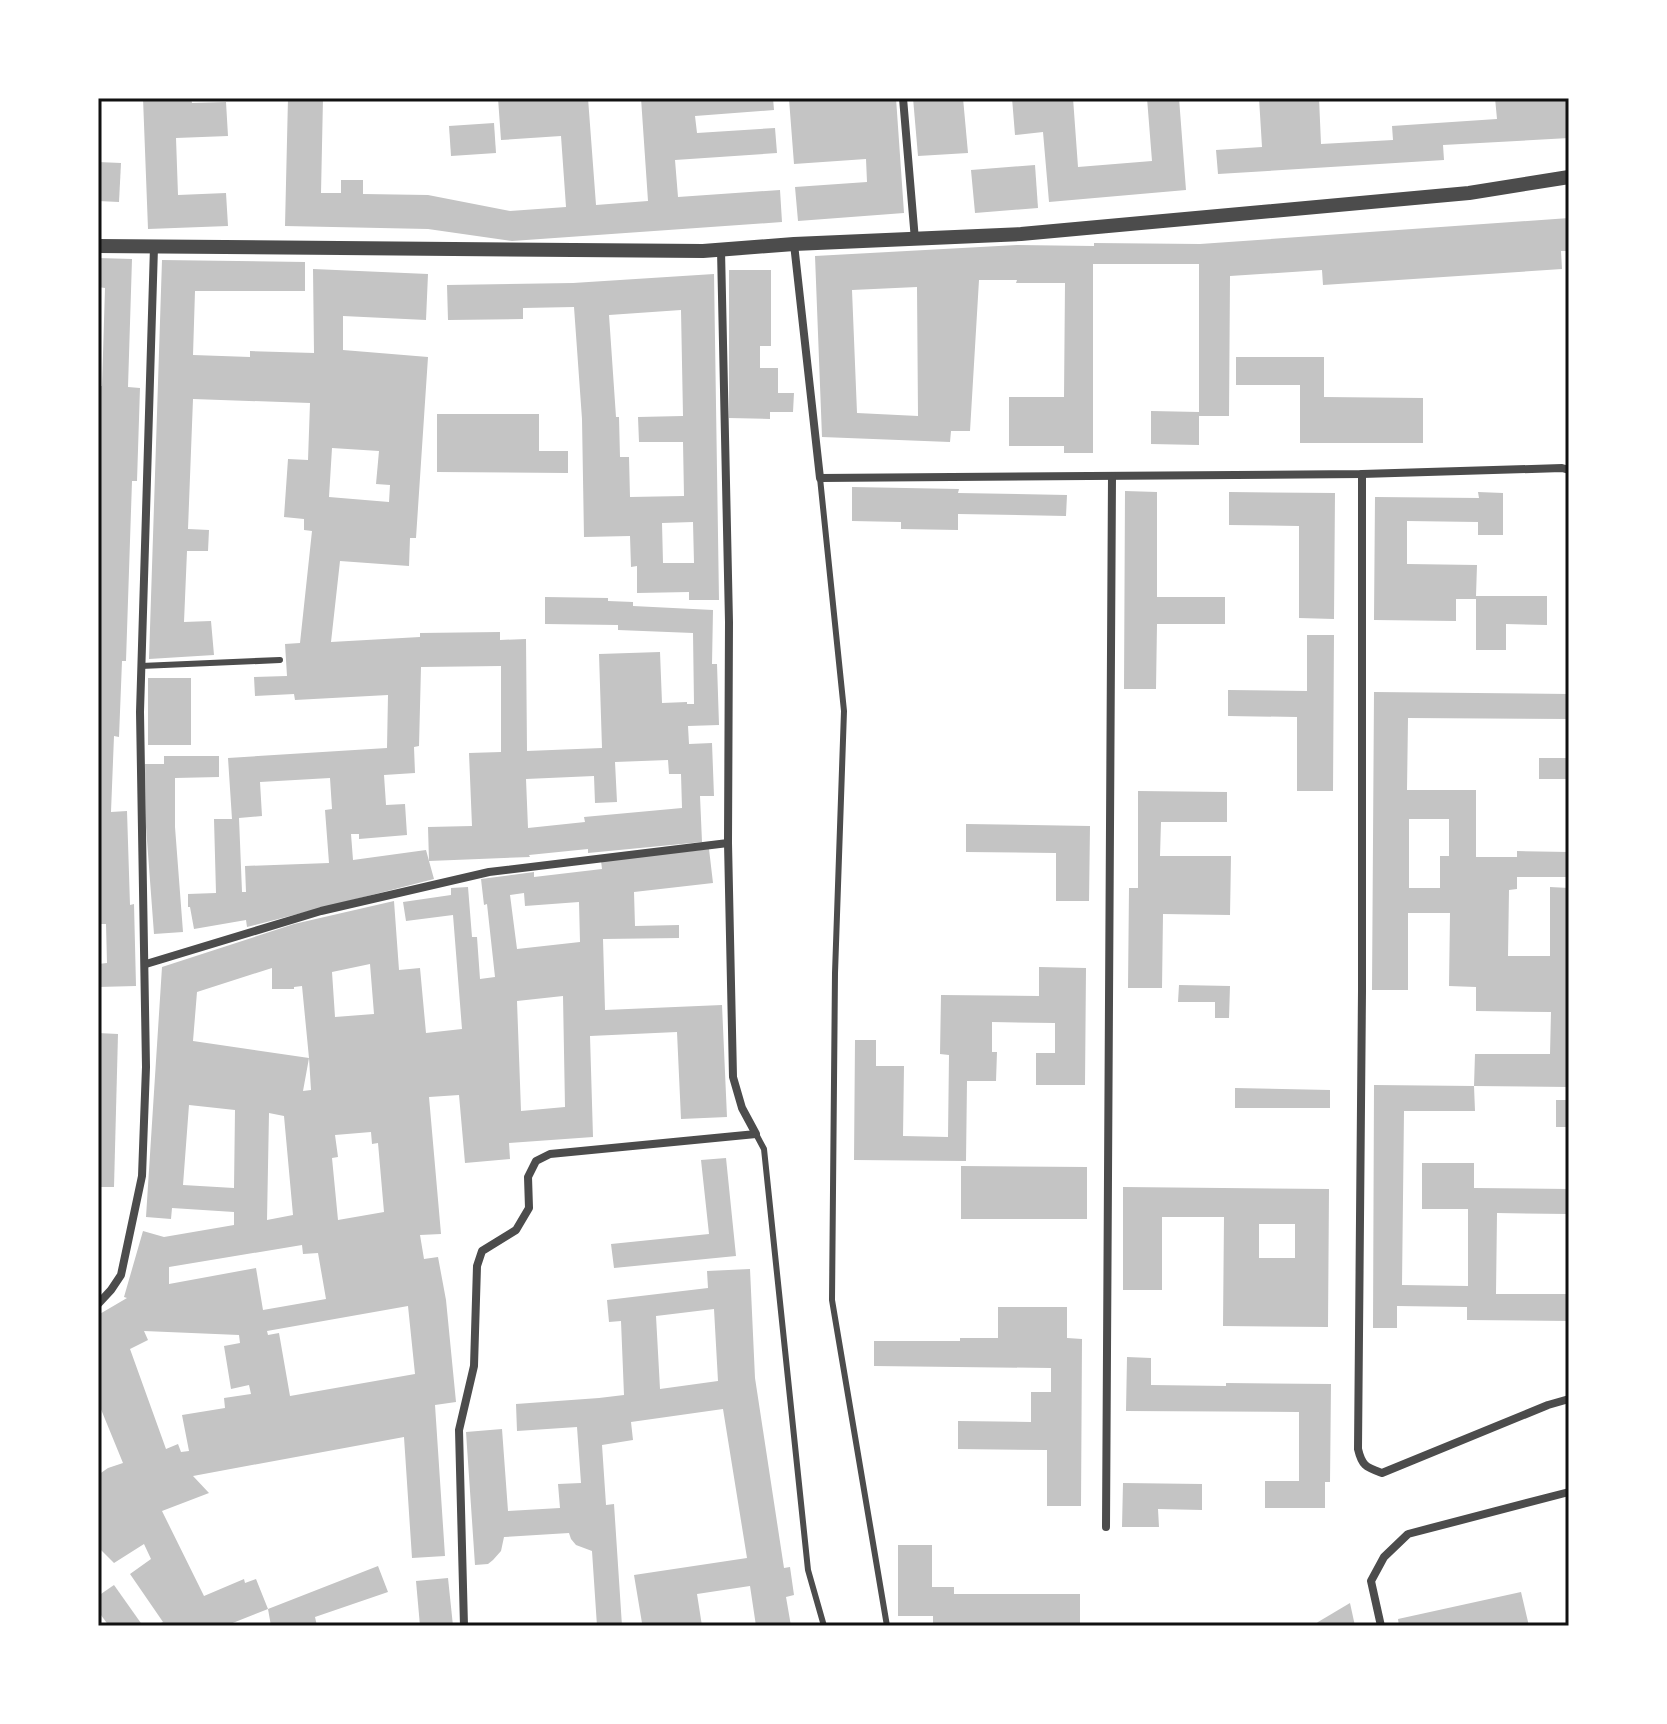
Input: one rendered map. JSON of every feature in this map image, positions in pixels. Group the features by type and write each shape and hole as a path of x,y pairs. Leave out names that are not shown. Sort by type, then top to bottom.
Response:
{"street":[{"path":"903,98 915,240"},
{"path":"98,246 721,250 1021,234 1469,193 1569,177"},
{"path":"794,244 820,478 1569,470"},
{"path":"98,1304 121,1275 142,1176 146,964 140,712 154,247"},
{"path":"464,1626 459,1430 474,1366 477,1266 482,1251 516,1230 529,1208 528,1177 536,1161 550,1154 756,1134 742,1108 733,1077 728,843 729,622 721,250"},
{"path":"1362,474 1358,1449 1361,1462 1367,1468 1382,1473 1569,1399"},
{"path":"1106,1527 1112,476"},
{"path":"146,964 321,911 489,872 728,843"},
{"path":"1381,1626 1371,1581 1384,1557 1408,1534 1569,1492"}],"lane":[{"path":"820,478 844,711 835,973 832,1300 887,1626"},
{"path":"141,666 280,660"},
{"path":"756,1134 764,1149 808,1570 824,1626"}],"building":[{"path":"143,98 191,98 192,103 226,102 228,136 176,138 178,195 226,193 228,226 148,229"},
{"path":"288,98 323,98 321,193 341,193 341,180 363,180 363,194 428,195 510,211 566,207 561,136 501,140 498,98 588,98 596,205 648,201 641,98 773,98 774,110 695,116 697,133 775,128 777,153 675,160 678,197 780,190 782,222 512,241 428,229 285,226"},
{"path":"896,98 904,213 798,221 795,187 867,182 866,159 794,164 789,99"},
{"path":"913,98 963,98 968,153 918,156"},
{"path":"1012,98 1073,98 1078,167 1152,161 1147,98 1179,98 1186,190 1049,202 1043,132 1015,135"},
{"path":"1259,98 1319,98 1321,144 1393,140 1392,126 1497,119 1495,98 1569,100 1569,138 1443,145 1444,160 1218,174 1216,150 1262,147"},
{"path":"494,123 496,153 451,156 449,126"},
{"path":"98,162 121,163 119,202 98,201"},
{"path":"1035,165 1038,208 975,213 971,170"},
{"path":"1569,218 1569,251 1561,251 1562,269 1323,285 1322,270 1230,276 1229,416 1199,416 1199,445 1151,444 1151,411 1199,412 1199,264 1093,264 1093,453 1064,453 1064,446 1009,446 1009,397 1064,397 1065,283 1016,283 1017,280 979,280 970,431 951,431 950,442 822,437 815,256 1017,245 1200,244","holes":["917,287 918,416 857,413 852,290"]},
{"path":"98,258 132,259 128,387 140,388 137,481 132,481 126,661 122,661 119,737 114,736 111,812 127,811 136,986 98,987 98,964 107,963 106,924 98,924 98,386 102,386 105,288 98,287"},
{"path":"162,260 305,262 305,291 195,291 193,355 250,357 250,351 314,353 313,269 428,274 426,320 343,316 343,350 428,357 416,538 410,538 409,566 340,561 331,642 420,637 420,633 500,632 500,640 526,639 527,751 602,748 599,654 660,652 662,703 694,704 693,633 618,630 618,625 545,624 545,597 608,598 608,601 633,602 633,606 713,610 712,664 717,664 719,725 688,726 689,744 712,743 714,796 700,796 702,842 588,853 588,849 530,857 429,861 434,879 247,927 246,920 194,929 188,894 216,893 214,819 232,819 228,758 387,748 388,695 295,700 294,694 255,696 254,677 287,676 285,644 300,643 312,531 304,530 304,519 284,517 288,459 308,460 310,403 193,399 188,529 209,530 208,551 187,551 184,622 211,621 214,655 149,659","holes":["332,448 379,451 376,484 390,485 389,502 329,497","501,666 501,752 469,753 472,826 428,827 429,861 426,850 353,860 351,834 359,834 359,839 407,835 405,804 386,805 384,775 415,773 414,747 419,746 421,667","668,760 669,774 681,774 682,808 584,817 585,822 528,828 526,779 594,776 595,803 617,802 615,762","330,778 332,809 325,810 329,863 245,866 246,892 242,892 239,818 262,816 260,782"]},
{"path":"729,270 771,270 771,346 760,346 760,368 778,368 778,393 794,393 793,412 770,412 770,419 729,418"},
{"path":"714,274 719,600 689,600 689,592 637,593 637,566 631,567 630,536 584,537 582,419 574,307 523,308 523,319 448,320 447,285 573,283","holes":["681,310 683,416 638,417 639,442 683,442 684,496 630,497 629,457 620,457 609,315","693,522 694,563 663,563 662,523"]},
{"path":"1236,357 1324,357 1324,397 1423,398 1423,443 1300,443 1300,385 1236,385"},
{"path":"437,414 539,414 539,451 568,451 568,473 437,472"},
{"path":"852,487 1067,495 1066,516 958,514 958,530 901,529 901,522 852,521"},
{"path":"1125,491 1157,492 1157,597 1225,597 1225,624 1157,624 1156,689 1124,689"},
{"path":"1229,492 1335,493 1334,619 1299,618 1299,526 1229,525"},
{"path":"1478,492 1503,493 1503,535 1478,535 1478,522 1407,521 1407,564 1477,565 1476,596 1547,596 1547,625 1506,624 1506,650 1476,650 1476,599 1456,599 1456,621 1374,620 1375,497 1479,498"},
{"path":"1307,635 1334,635 1333,791 1297,791 1297,717 1228,716 1228,690 1307,691"},
{"path":"148,678 191,678 191,745 148,745"},
{"path":"1374,692 1569,694 1569,719 1408,718 1407,790 1476,790 1476,857 1517,857 1517,851 1569,852 1569,877 1517,877 1517,889 1509,890 1508,956 1550,956 1550,887 1569,888 1569,1087 1474,1086 1475,1054 1550,1054 1551,1012 1476,1011 1476,987 1449,986 1450,913 1408,913 1408,990 1372,990","holes":["1409,819 1449,819 1449,856 1440,856 1440,888 1409,888"]},
{"path":"164,756 219,756 219,777 175,778 175,827 183,932 154,934 145,764 164,764"},
{"path":"1539,758 1569,758 1569,779 1539,779"},
{"path":"1138,791 1227,792 1227,822 1161,822 1160,856 1231,856 1230,915 1163,914 1162,988 1128,988 1129,888 1138,888"},
{"path":"966,824 1090,826 1089,901 1056,901 1056,853 966,852"},
{"path":"709,849 713,883 634,892 635,926 679,925 679,938 603,939 605,1010 722,1005 727,1117 681,1119 677,1032 590,1036 593,1137 509,1143 510,1159 465,1163 459,1095 429,1097 441,1234 420,1235 424,1259 438,1257 446,1300 456,1402 435,1405 445,1556 412,1558 404,1437 193,1476 209,1493 162,1511 204,1596 244,1579 245,1583 256,1579 268,1609 225,1626 155,1626 163,1622 130,1574 151,1559 144,1544 114,1563 98,1547 98,1475 123,1463 98,1402 98,1315 127,1298 124,1297 143,1231 164,1237 234,1225 234,1212 172,1208 171,1219 146,1217 162,967 294,924 394,901 399,970 420,968 426,1033 462,1029 453,915 406,921 403,902 451,895 451,888 468,887 472,937 477,937 480,979 495,977 487,904 484,905 481,879 534,872 534,877 602,869 601,861","holes":["524,893 525,906 579,902 580,942 517,949 510,895","370,964 374,1014 335,1017 332,972","272,968 272,989 302,986 309,1058 193,1041 197,992","563,996 565,1107 521,1111 517,1001","309,1058 311,1090 303,1091","189,1105 235,1110 234,1188 183,1185","269,1113 284,1116 293,1215 267,1220","371,1132 372,1144 378,1143 384,1212 338,1220 332,1158 338,1157 335,1135","302,1245 303,1254 318,1253 326,1299 263,1310 256,1268 169,1284 169,1267","408,1306 415,1374 290,1396 279,1333 268,1335 267,1331","144,1331 239,1335 240,1343 224,1346 231,1389 249,1385 251,1394 224,1398 225,1408 182,1415 189,1451 181,1452 178,1444 166,1449 130,1349 148,1340"]},
{"path":"1039,967 1086,968 1085,1085 1036,1085 1036,1053 1055,1053 1055,1023 992,1022 992,1052 997,1052 996,1081 967,1081 966,1161 854,1160 855,1040 876,1040 876,1066 904,1066 903,1136 948,1137 949,1055 940,1054 941,995 1039,996"},
{"path":"1179,985 1230,986 1229,1018 1215,1018 1215,1002 1178,1002"},
{"path":"98,1033 118,1034 114,1187 98,1187"},
{"path":"1374,1085 1474,1086 1475,1111 1404,1111 1402,1285 1468,1286 1468,1209 1422,1209 1422,1163 1474,1163 1474,1188 1569,1189 1569,1214 1497,1213 1496,1294 1569,1294 1569,1321 1467,1320 1467,1307 1397,1306 1397,1328 1373,1328"},
{"path":"1235,1088 1330,1090 1330,1108 1235,1108"},
{"path":"1556,1100 1569,1100 1569,1127 1556,1127"},
{"path":"726,1158 736,1256 614,1268 611,1244 709,1234 701,1160"},
{"path":"961,1166 1087,1167 1087,1219 961,1219"},
{"path":"1123,1187 1329,1189 1328,1327 1223,1326 1224,1217 1162,1217 1162,1290 1123,1290","holes":["1259,1224 1295,1224 1295,1258 1259,1258"]},
{"path":"750,1269 755,1378 784,1568 790,1567 794,1595 786,1597 791,1626 756,1626 750,1586 697,1594 702,1626 638,1626 642,1623 634,1575 747,1558 723,1409 631,1422 633,1440 602,1445 606,1505 614,1504 622,1626 597,1626 592,1551 576,1545 569,1533 504,1537 501,1551 493,1560 488,1564 475,1565 466,1432 502,1429 508,1511 560,1508 558,1484 581,1483 577,1427 517,1431 516,1404 624,1395 621,1321 609,1322 607,1300 708,1288 707,1271","holes":["714,1309 718,1381 660,1389 656,1316"]},
{"path":"998,1307 1067,1307 1067,1338 1082,1339 1081,1506 1047,1506 1047,1450 958,1449 958,1421 1031,1422 1031,1392 1051,1392 1051,1368 874,1366 874,1341 998,1338"},
{"path":"1127,1357 1151,1358 1151,1385 1331,1384 1330,1482 1325,1482 1325,1508 1265,1508 1265,1481 1299,1481 1299,1412 1126,1411"},
{"path":"1123,1483 1202,1484 1202,1510 1158,1509 1159,1527 1122,1527"},
{"path":"898,1545 932,1545 932,1587 954,1587 954,1594 1080,1594 1080,1626 933,1626 933,1616 898,1616"},
{"path":"378,1566 388,1592 315,1617 317,1626 271,1626 268,1609"},
{"path":"448,1578 453,1626 420,1626 416,1581"},
{"path":"114,1585 143,1626 109,1626 98,1611 98,1596"},
{"path":"1521,1592 1529,1626 1399,1626 1398,1619"},
{"path":"1350,1603 1355,1626 1314,1626 1318,1622"}]}
